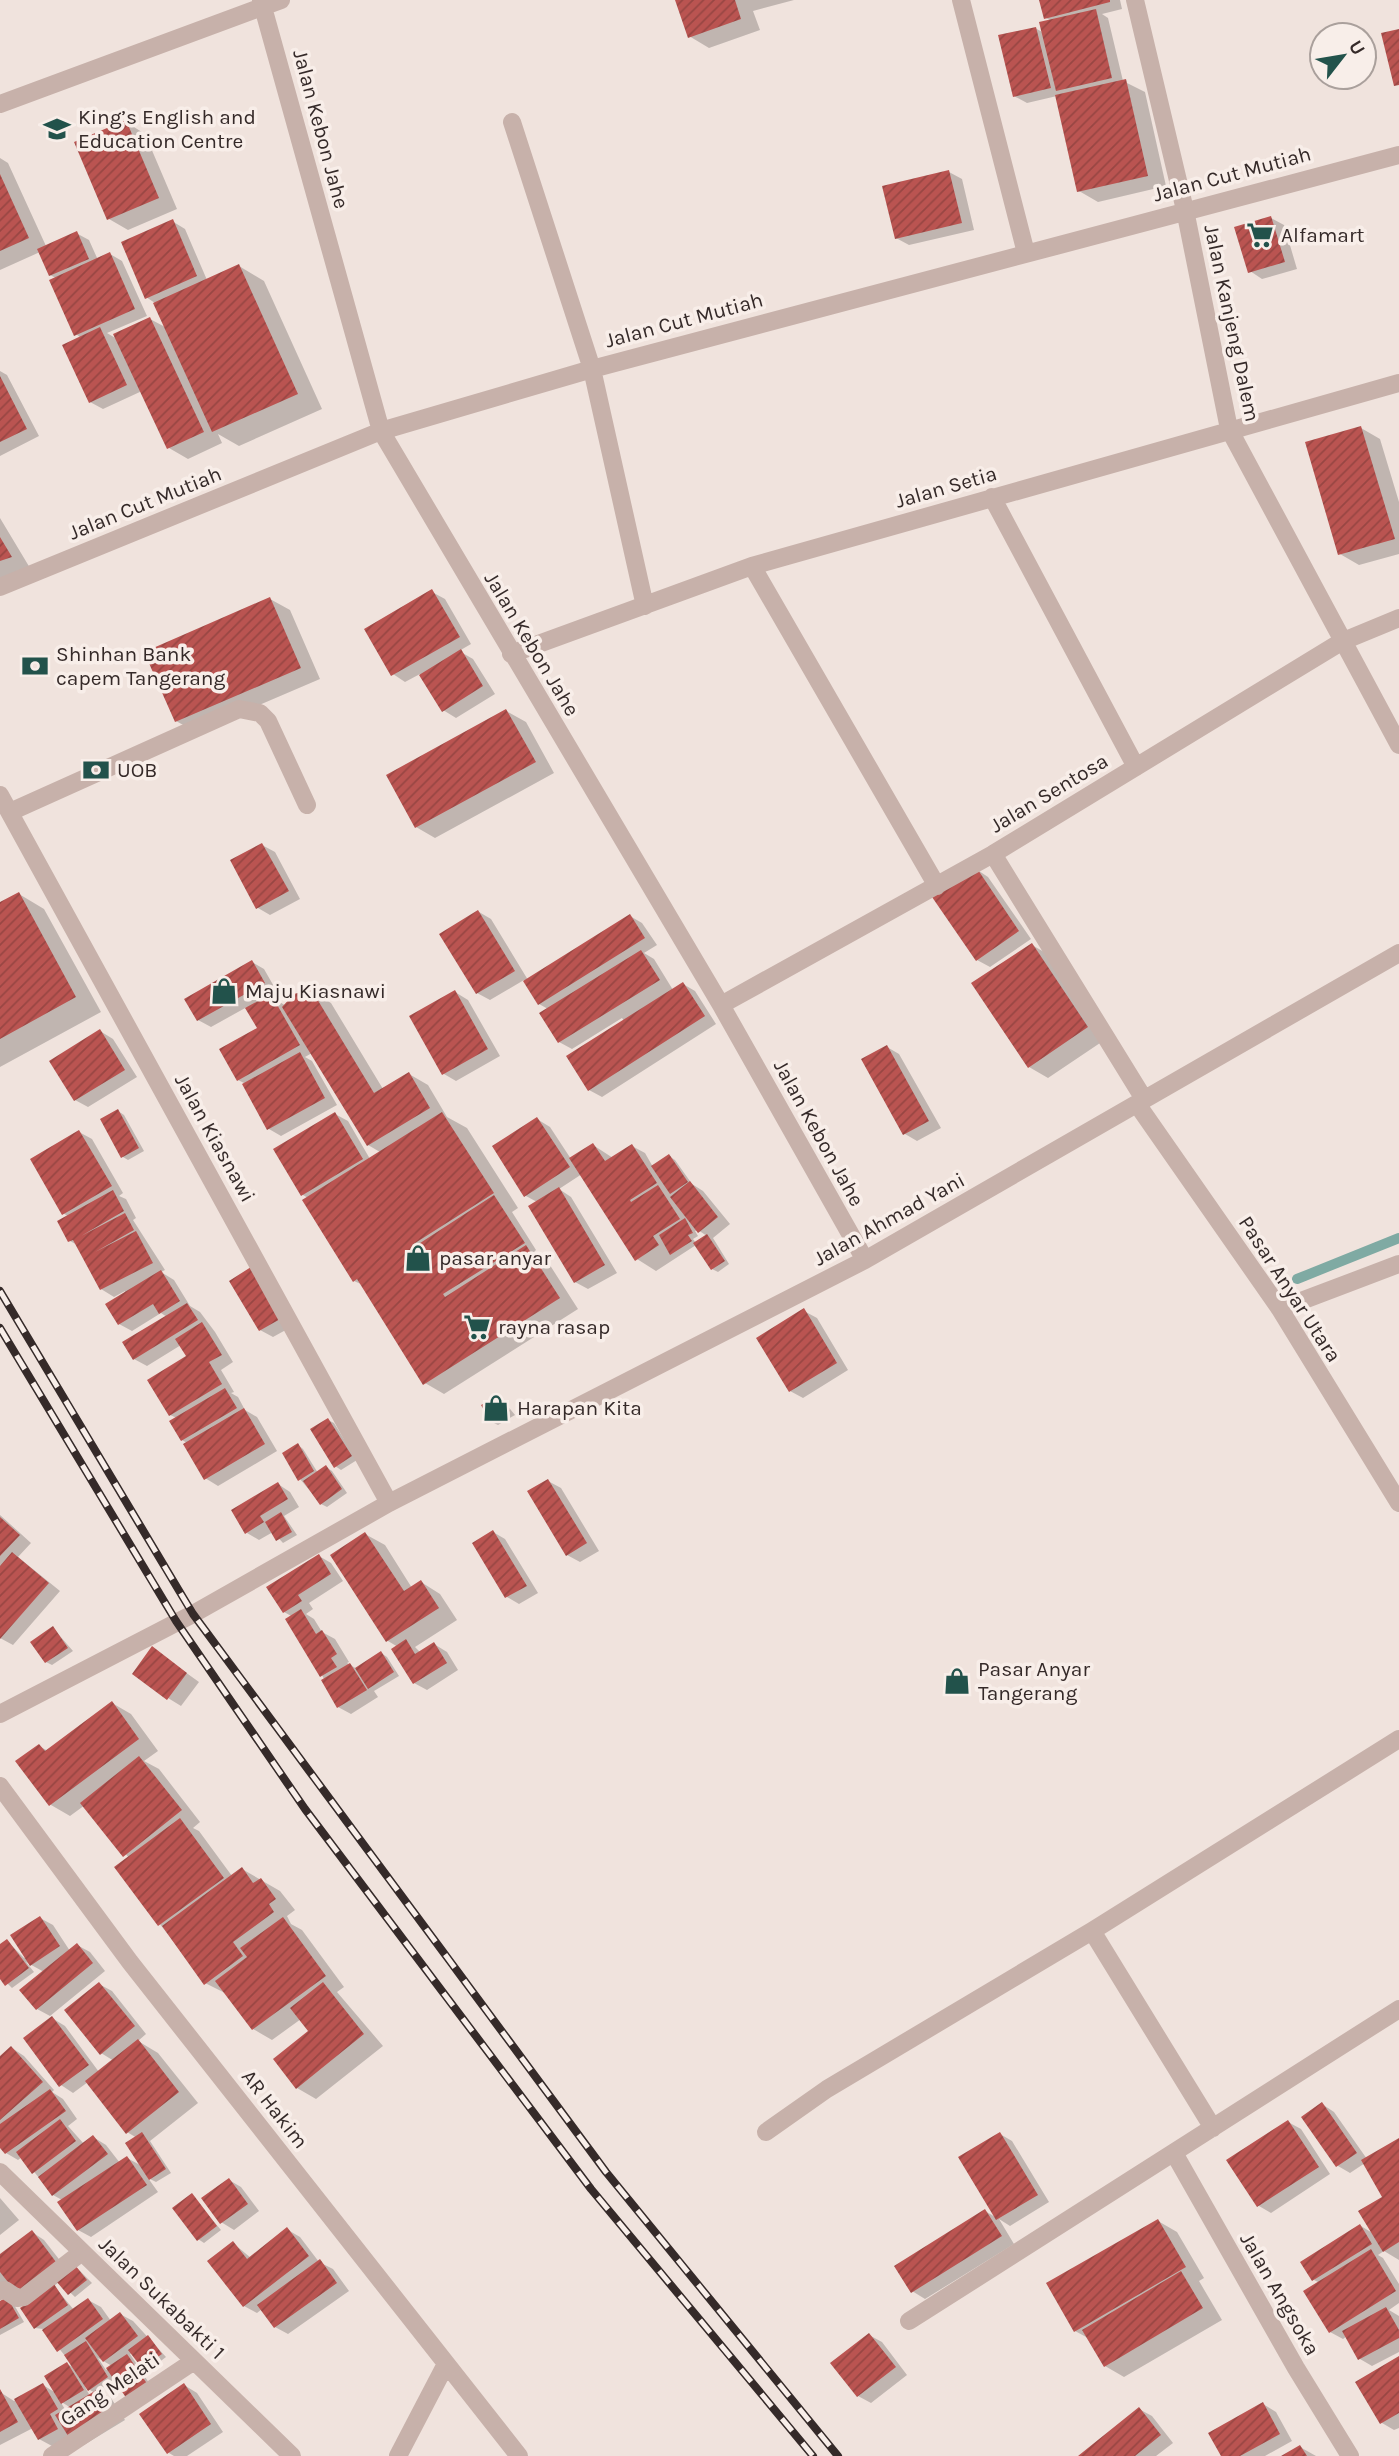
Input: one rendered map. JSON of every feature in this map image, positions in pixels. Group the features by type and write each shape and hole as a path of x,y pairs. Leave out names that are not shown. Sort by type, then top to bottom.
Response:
{"street":[{"path":"961,0 1026,253"},
{"name":"Jalan Kanjeng Dalem","path":"1135,0 1185,210 1229,429 1341,642 1399,745"},
{"path":"0,104 269,2"},
{"name":"Jalan Kebon Jahe","path":"269,2 381,431 721,1005 865,1260"},
{"path":"512,122 592,369 645,606"},
{"name":"Jalan Cut Mutiah","path":"0,587 381,431 592,369 1399,155"},
{"name":"Jalan Setia","path":"511,654 752,566 1399,383"},
{"path":"992,497 1136,767"},
{"path":"752,566 937,886"},
{"name":"Jalan Sentosa","path":"721,1005 993,854 1341,642 1399,618"},
{"path":"9,812 239,709 260,713 268,722 307,805"},
{"name":"Jalan Kiasnawi","path":"0,795 389,1503"},
{"name":"Pasar Anyar Utara","path":"993,854 1141,1101 1280,1309 1399,1503"},
{"name":"Jalan Ahmad Yani","path":"0,1714 192,1614 389,1503 865,1260 1399,953"},
{"path":"1280,1309 1399,1264"},
{"path":"766,2132 827,2089 1091,1931 1399,1739"},
{"name":"AR Hakim","path":"0,1786 130,1962 519,2456"},
{"path":"1091,1931 1213,2128"},
{"path":"909,2320 1399,2010"},
{"name":"Jalan Angsoka","path":"1174,2153 1296,2368 1350,2456"},
{"name":"Jalan Sukabakti 1","path":"0,2172 292,2456"},
{"path":"0,2291 5,2290 17,2298 24,2297 82,2252"},
{"name":"Gang Melati","path":"52,2456 194,2361"},
{"path":"398,2456 446,2364"}],"building":[{"path":"675,0 735,0 741,19 688,38"},
{"path":"1039,0 1110,0 1110,2 1044,19"},
{"path":"1096,9 1112,78 1056,91 1039,22"},
{"path":"1036,27 1051,88 1013,97 998,35"},
{"path":"1399,29 1399,85 1394,86 1381,33"},
{"path":"1126,79 1148,176 1077,192 1055,95"},
{"path":"126,120 159,198 107,220 74,142"},
{"path":"949,170 962,223 895,239 882,186"},
{"path":"0,174 29,238 0,251"},
{"path":"1271,216 1285,262 1248,273 1234,227"},
{"path":"173,219 197,276 145,299 121,242"},
{"path":"77,231 89,259 49,276 37,249"},
{"path":"110,252 135,309 74,336 49,280"},
{"path":"239,264 298,394 212,432 153,303"},
{"path":"150,317 204,432 167,449 113,334"},
{"path":"100,327 127,385 89,403 62,345"},
{"path":"0,376 27,429 0,442"},
{"path":"1361,426 1395,539 1338,555 1305,442"},
{"path":"0,537 12,557 0,561"},
{"path":"432,589 460,637 391,676 364,629"},
{"path":"270,597 301,668 175,722 144,652"},
{"path":"461,649 483,686 442,712 419,675"},
{"path":"506,709 536,762 415,828 386,775"},
{"path":"262,843 289,891 256,909 230,860"},
{"path":"976,867 1019,931 976,961 932,897"},
{"path":"19,892 76,997 0,1039 0,902"},
{"path":"478,910 515,971 476,994 439,934"},
{"path":"630,914 645,938 538,1005 523,981"},
{"path":"1032,943 1088,1027 1028,1068 971,983"},
{"path":"641,950 660,980 558,1043 539,1013"},
{"name":"Maju Kiasnawi","path":"252,960 265,983 197,1021 184,999"},
{"path":"683,982 705,1016 588,1091 566,1056"},
{"path":"311,989 374,1093 409,1072 430,1108 367,1146 282,1007 294,994"},
{"path":"455,990 488,1049 442,1075 409,1016"},
{"path":"271,994 300,1045 237,1081 219,1049 257,1028 245,1008"},
{"path":"100,1029 125,1070 74,1101 49,1061"},
{"path":"887,1045 929,1121 903,1135 861,1059"},
{"path":"300,1052 325,1098 267,1130 242,1084"},
{"path":"118,1109 139,1148 121,1158 100,1119"},
{"path":"335,1112 363,1159 301,1196 273,1149"},
{"path":"442,1112 494,1193 412,1245 414,1247 494,1195 525,1243 443,1294 445,1297 526,1245 560,1298 423,1385 357,1279 353,1282 302,1200"},
{"path":"537,1117 570,1167 524,1197 492,1146"},
{"path":"79,1130 112,1186 62,1215 30,1159"},
{"path":"593,1143 605,1161 632,1144 657,1183 630,1200 631,1202 658,1185 680,1219 653,1236 659,1245 635,1261 569,1158"},
{"path":"669,1154 688,1182 670,1194 651,1166"},
{"path":"690,1181 718,1217 698,1233 670,1197"},
{"path":"559,1187 605,1265 574,1283 528,1206"},
{"path":"113,1190 124,1211 81,1236 125,1213 134,1230 95,1252 136,1231 153,1263 100,1290 73,1240 68,1242 57,1221"},
{"path":"685,1218 693,1233 688,1235 692,1241 670,1255 659,1235"},
{"path":"707,1234 725,1261 711,1270 693,1243"},
{"path":"251,1267 282,1318 259,1331 229,1281"},
{"path":"161,1270 180,1301 159,1314 153,1304 118,1325 105,1304"},
{"path":"187,1303 198,1320 133,1360 122,1342"},
{"path":"804,1308 837,1363 789,1392 756,1338"},
{"path":"202,1322 222,1355 209,1362 222,1384 169,1416 147,1380 186,1356 175,1339"},
{"path":"225,1388 237,1408 181,1441 169,1421"},
{"name":"Harapan Kita","path":"500,1395 510,1411 491,1423 481,1405"},
{"path":"244,1408 265,1444 204,1480 183,1444"},
{"path":"328,1418 352,1456 334,1468 310,1429"},
{"path":"298,1443 314,1471 298,1481 282,1453"},
{"path":"326,1465 342,1489 320,1505 303,1481"},
{"path":"548,1479 587,1543 566,1556 527,1491"},
{"path":"278,1482 288,1499 260,1516 264,1522 245,1534 231,1510"},
{"path":"281,1512 292,1532 276,1541 265,1522"},
{"path":"0,1517 20,1535 0,1556"},
{"path":"493,1530 527,1586 505,1598 472,1543"},
{"path":"365,1532 404,1591 421,1580 439,1608 386,1642 330,1555"},
{"path":"12,1552 49,1583 0,1639 0,1566"},
{"path":"319,1554 331,1574 298,1595 302,1601 283,1613 266,1587"},
{"path":"301,1609 316,1634 322,1630 337,1654 331,1658 337,1667 320,1677 285,1619"},
{"path":"53,1626 68,1648 45,1663 30,1642"},
{"path":"406,1639 415,1654 434,1642 447,1663 413,1684 391,1649"},
{"path":"152,1646 187,1673 167,1700 132,1674"},
{"path":"381,1651 394,1672 368,1689 355,1668"},
{"path":"350,1663 367,1690 337,1708 321,1680"},
{"path":"112,1701 139,1739 49,1806 15,1761 39,1744 45,1751"},
{"path":"139,1756 182,1810 123,1857 80,1803"},
{"path":"180,1818 224,1878 158,1926 114,1867"},
{"path":"242,1867 253,1883 261,1878 276,1899 269,1904 274,1912 233,1942 243,1956 204,1985 162,1926"},
{"path":"40,1916 60,1946 30,1966 10,1935"},
{"path":"283,1917 326,1976 252,2030 215,1981 247,1957 240,1948"},
{"path":"7,1939 29,1968 5,1986 0,1979 0,1944"},
{"path":"77,1943 93,1963 36,2010 19,1990"},
{"path":"99,1982 135,2026 100,2055 64,2010"},
{"path":"323,1982 364,2034 296,2089 273,2059 308,2031 290,2008"},
{"path":"52,2016 89,2065 59,2087 23,2038"},
{"path":"138,2039 179,2092 126,2134 85,2081"},
{"path":"11,2046 43,2082 0,2120 0,2056"},
{"path":"50,2089 66,2111 5,2154 0,2148 0,2124"},
{"path":"1322,2102 1357,2153 1336,2167 1301,2117"},
{"path":"60,2119 76,2141 32,2174 16,2152"},
{"path":"1288,2120 1319,2167 1257,2207 1226,2160"},
{"path":"142,2132 166,2169 149,2180 125,2143"},
{"path":"1000,2132 1038,2195 996,2220 958,2157"},
{"path":"93,2135 108,2154 52,2196 38,2177"},
{"path":"1399,2138 1399,2242 1383,2252 1358,2211 1382,2197 1361,2160"},
{"path":"127,2156 147,2185 77,2231 57,2202"},
{"path":"229,2178 248,2204 220,2224 201,2198"},
{"path":"192,2193 217,2226 197,2241 172,2208"},
{"path":"985,2209 1002,2236 911,2293 894,2266"},
{"path":"1158,2219 1186,2267 1074,2332 1046,2283"},
{"path":"1360,2224 1372,2244 1312,2281 1300,2262"},
{"path":"287,2227 309,2256 243,2307 207,2261 233,2241 247,2259"},
{"path":"32,2230 59,2266 19,2296 0,2272 0,2254"},
{"path":"1371,2249 1396,2291 1329,2333 1303,2291"},
{"path":"320,2259 337,2283 274,2328 257,2305"},
{"path":"75,2265 87,2280 68,2295 56,2281"},
{"path":"1181,2271 1203,2308 1104,2367 1082,2330"},
{"path":"54,2284 68,2305 34,2329 20,2308"},
{"path":"7,2297 19,2318 0,2329 0,2301"},
{"path":"88,2298 103,2319 57,2352 42,2330"},
{"path":"1386,2307 1399,2330 1399,2338 1358,2360 1342,2331"},
{"path":"120,2312 138,2336 103,2362 85,2338"},
{"path":"869,2333 896,2367 857,2397 830,2363"},
{"path":"148,2335 162,2354 142,2368 128,2350"},
{"path":"86,2341 108,2377 88,2391 64,2355"},
{"path":"127,2354 150,2388 129,2402 106,2368"},
{"path":"1399,2356 1399,2413 1380,2424 1355,2382"},
{"path":"67,2362 84,2390 61,2404 44,2376"},
{"path":"43,2383 58,2409 50,2414 58,2429 38,2440 14,2399"},
{"path":"184,2383 211,2424 167,2454 139,2414"},
{"path":"0,2389 18,2422 0,2432"},
{"path":"98,2389 113,2412 70,2439 55,2415"},
{"path":"1263,2402 1280,2434 1240,2456 1221,2456 1208,2433"},
{"path":"1139,2407 1161,2435 1135,2456 1078,2456"},
{"path":"1300,2445 1307,2456 1281,2456"}],"waterway":[{"path":"1297,1279 1399,1238"}],"railway":[{"path":"0,1291 193,1614 606,2172 838,2456"},
{"path":"0,1328 176,1621 305,1809 591,2189 813,2456"}],"place":[{"name":"King’s English and Education Centre","path":"57,129"},
{"name":"Alfamart","path":"1260,235"},
{"name":"Shinhan Bank capem Tangerang","path":"35,666"},
{"name":"UOB","path":"96,770"},
{"name":"Maju Kiasnawi","path":"224,991"},
{"name":"pasar anyar","path":"418,1258"},
{"name":"rayna rasap","path":"477,1327"},
{"name":"Harapan Kita","path":"496,1408"},
{"name":"Pasar Anyar Tangerang","path":"957,1681"}]}
